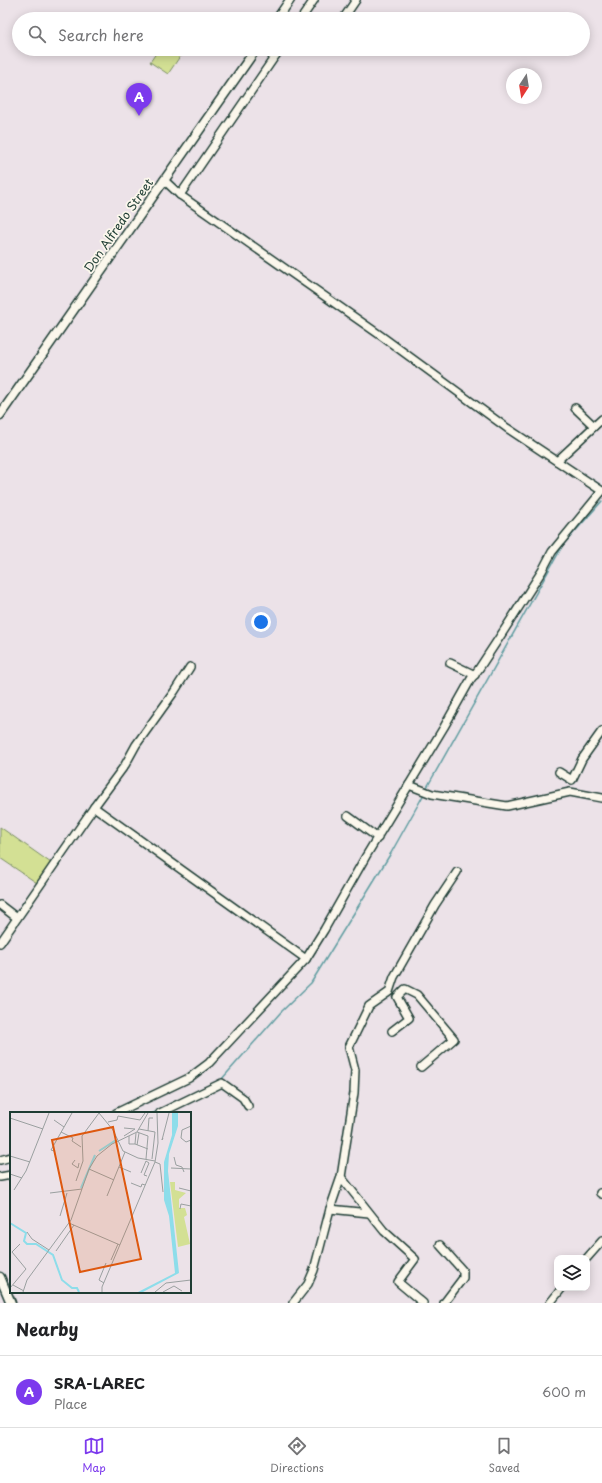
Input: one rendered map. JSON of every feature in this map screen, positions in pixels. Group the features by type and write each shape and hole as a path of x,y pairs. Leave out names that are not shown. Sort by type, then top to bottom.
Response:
{"street":[{"path":"282,12 290,0"},
{"path":"306,12 314,0"},
{"path":"348,12 356,0"},
{"name":"Don Alfredo Street","path":"0,415 251,56"},
{"path":"180,195 275,56"},
{"path":"118,1112 189,1078 209,1063 306,959 378,838 412,786 475,674 538,578 552,552 602,491 507,428 380,335 180,195 164,180"},
{"path":"575,408 594,426"},
{"path":"557,461 602,419"},
{"path":"450,663 475,674"},
{"path":"0,943 94,807 126,765 136,745 190,667"},
{"path":"559,772 572,780 582,759 602,731"},
{"path":"412,786 432,794 507,806 570,792 602,798"},
{"path":"94,807 306,959"},
{"path":"348,816 378,838"},
{"path":"293,1303 308,1284 314,1270 340,1178 354,1093 355,1070 349,1047 369,1006 389,992 394,977 422,928 457,872"},
{"path":"0,905 17,918"},
{"path":"392,1031 409,1018 397,997 405,989 417,995 454,1039 421,1067"},
{"path":"162,1112 222,1083 243,1098 248,1106"},
{"path":"0,1160 10,1157"},
{"path":"0,1177 10,1175"},
{"path":"340,1178 384,1231 415,1259 398,1282 423,1303"},
{"path":"330,1209 369,1212"},
{"path":"590,1255 602,1241"},
{"path":"440,1245 463,1271 464,1275 444,1303"},
{"path":"0,1277 11,1303"},
{"path":"550,1303 560,1291"}],"green space":[{"path":"154,56 180,56 168,74 150,62"},
{"path":"0,827 51,863 37,883 0,858"}],"waterway":[{"path":"426,789 563,545 602,501"},
{"path":"221,1080 281,1012 311,983 391,853 424,794"}],"place":[{"name":"SRA-LAREC","path":"139,116"}]}
